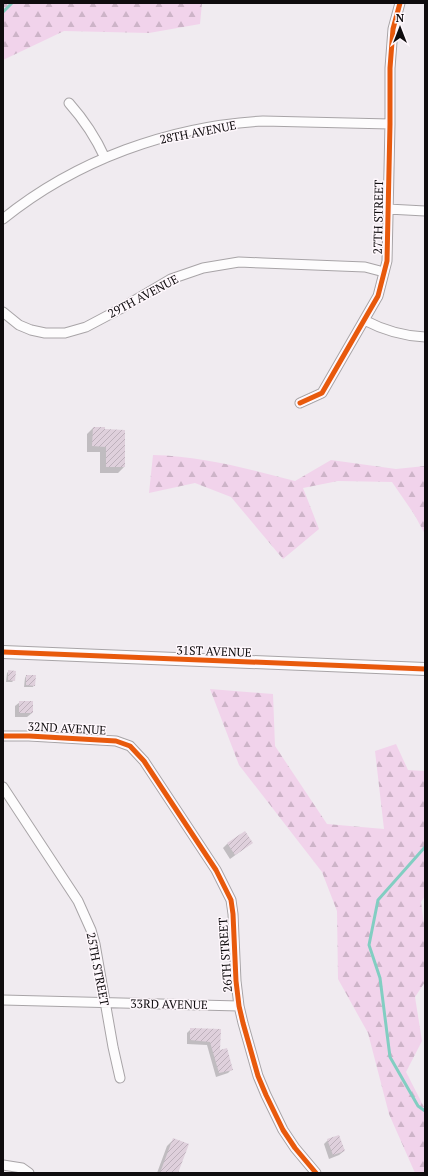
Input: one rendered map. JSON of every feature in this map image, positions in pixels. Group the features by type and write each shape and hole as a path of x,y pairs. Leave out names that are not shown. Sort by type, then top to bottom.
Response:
{"street":[{"name":"27TH STREET","path":"300,404 322,393 378,296 387,261 391,48 393,29 400,3"},
{"path":"69,103 85,121 105,158"},
{"name":"28TH AVENUE","path":"3,219 30,198 56,182 105,158 176,134 247,122 279,121 390,124"},
{"path":"388,209 425,211"},
{"name":"29TH AVENUE","path":"3,312 19,325 31,330 45,333 65,333 86,327 171,279 210,267 239,262 263,262 365,267 384,272"},
{"path":"364,320 387,330 409,336 425,337"},
{"name":"31ST AVENUE","path":"3,652 425,669"},
{"name":"32ND AVENUE","path":"3,736 104,740 116,741 130,746"},
{"name":"26TH STREET","path":"130,746 144,761 183,819 216,870 228,893 233,914 236,981 239,1006 252,1053 266,1095 283,1130 295,1148 316,1173"},
{"name":"25TH STREET","path":"3,787 69,886 85,915 95,944 120,1078"},
{"name":"33RD AVENUE","path":"3,1000 239,1006"},
{"path":"3,1165 22,1168 29,1173"}],"green space":[{"path":"3,3 202,3 200,24 149,33 64,31 3,60"},
{"path":"153,455 207,461 295,481 331,460 396,469 425,466 425,534 414,514 392,482 338,481 303,488 319,529 283,559 231,497 195,483 149,493"},
{"path":"210,689 273,694 275,746 327,824 384,829 375,751 396,744 408,770 425,771 425,896 421,902 425,931 425,982 415,997 422,1041 406,1072 425,1109 425,1173 415,1173 389,1114 368,1033 338,979 337,911 322,872 239,765"}],"building":[{"path":"93,427 125,430 125,467 106,467 106,447 92,446"},
{"path":"8,670 16,671 15,681 8,680"},
{"path":"26,675 36,675 35,686 26,685"},
{"path":"19,701 33,701 33,713 19,713"},
{"path":"245,831 253,843 235,855 227,843"},
{"path":"190,1028 221,1029 220,1050 227,1048 233,1070 219,1073 210,1042 190,1040"},
{"path":"339,1135 345,1151 333,1155 327,1139"},
{"path":"173,1138 189,1144 178,1173 160,1173"}],"waterway":[{"path":"3,12 12,3"},
{"path":"425,847 378,900 369,945 380,978 390,1057 418,1106 425,1111"}],"cycle path":[{"path":"300,403 322,393 378,296 387,261 390,68 393,29 400,3"},
{"path":"3,652 425,669"},
{"path":"3,736 116,741 130,746 144,761 216,870 231,900 239,1006 258,1076 283,1130 295,1148 316,1173"}]}
